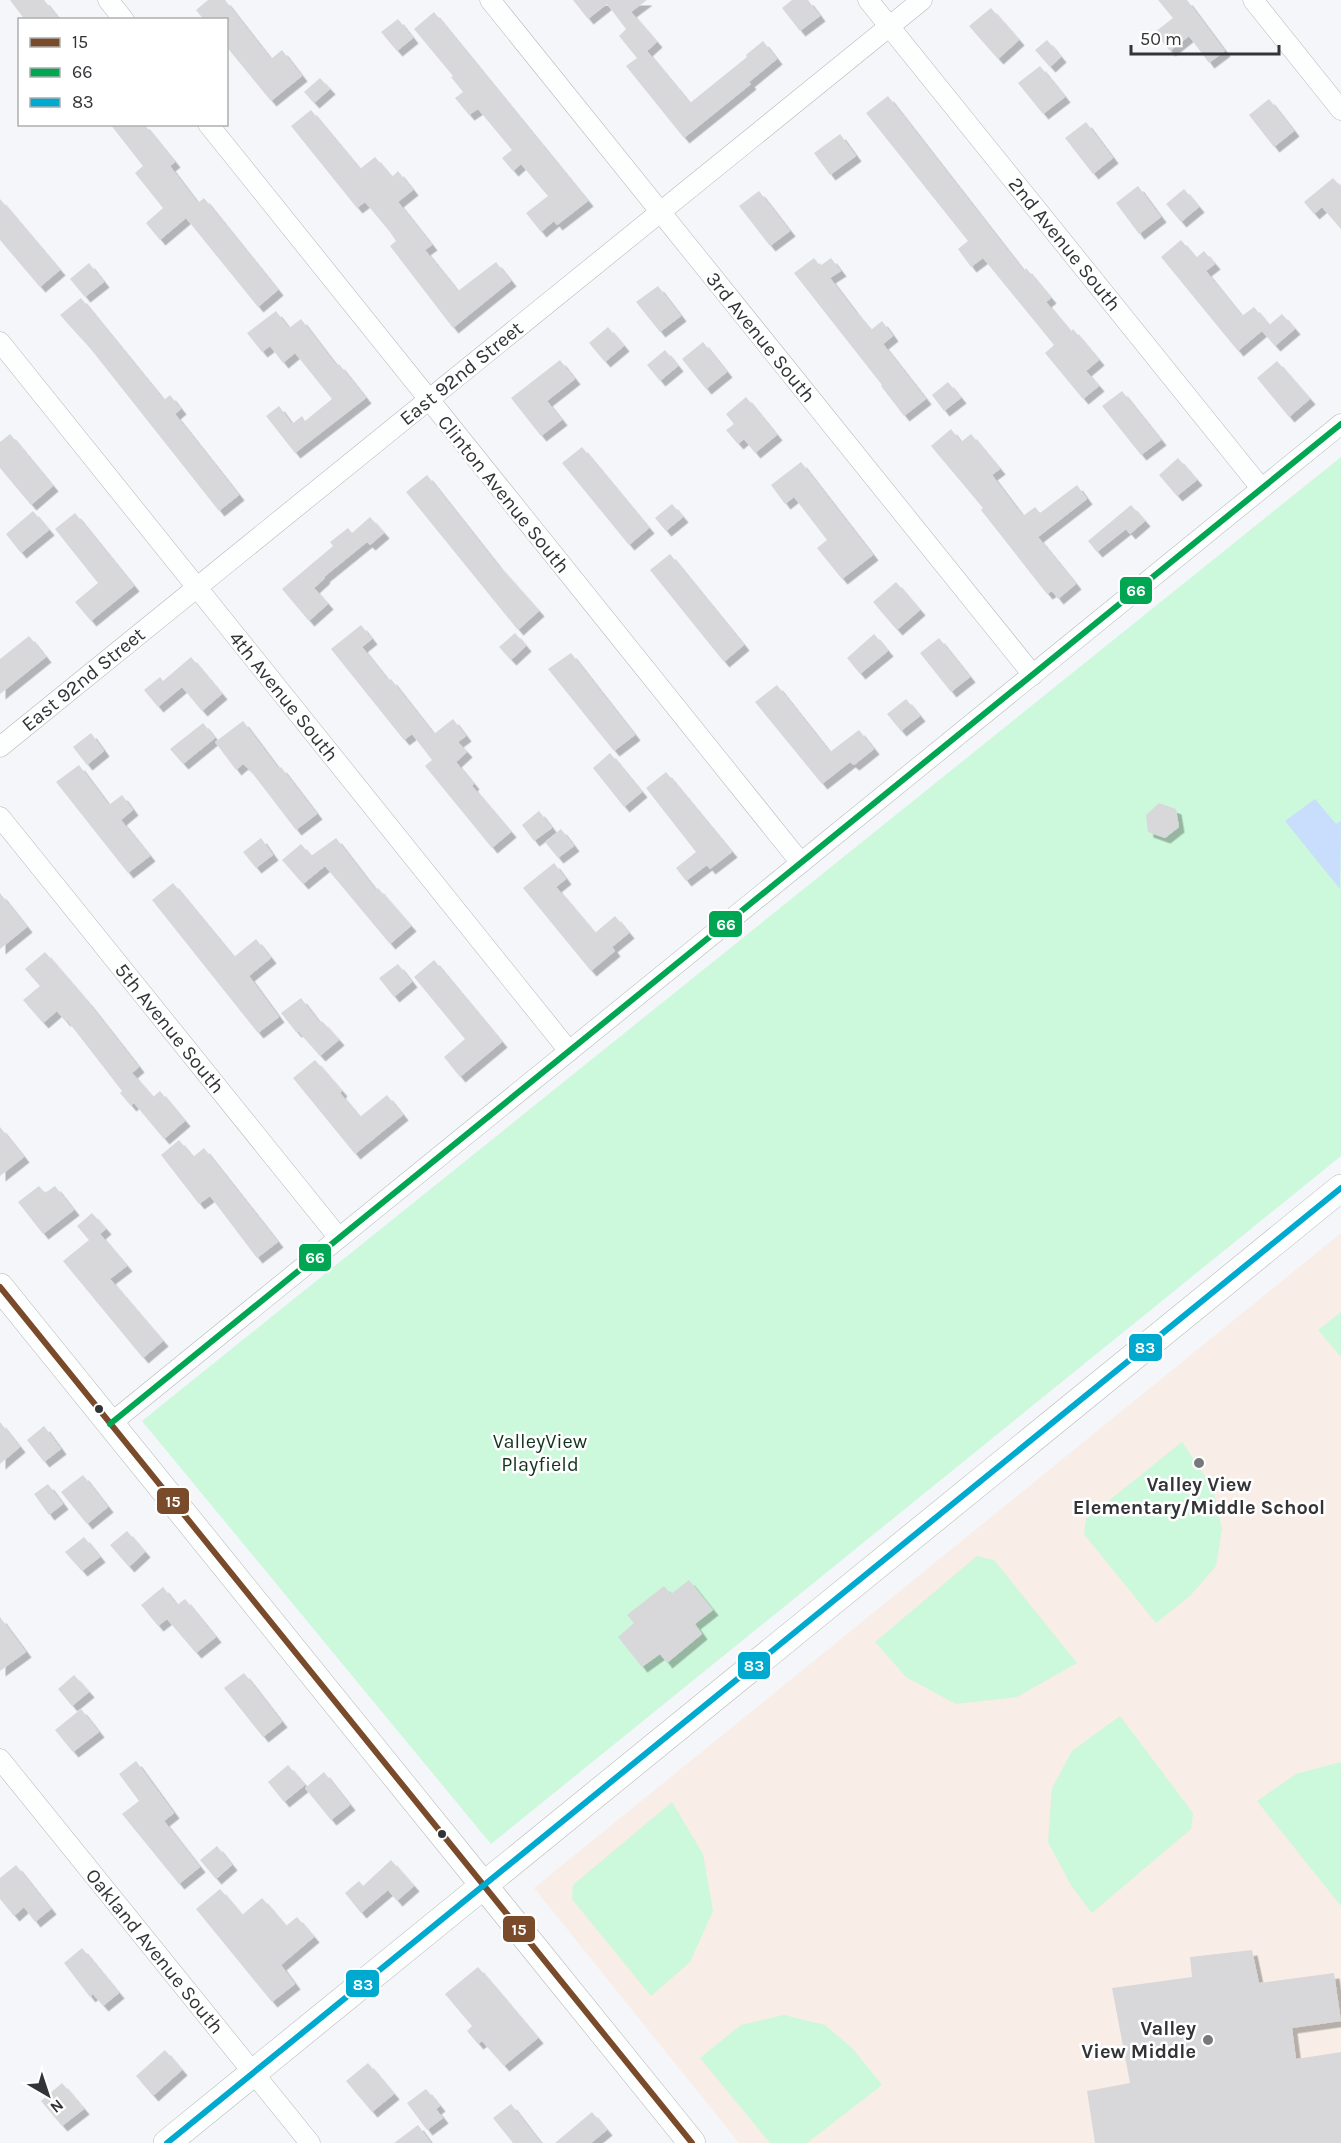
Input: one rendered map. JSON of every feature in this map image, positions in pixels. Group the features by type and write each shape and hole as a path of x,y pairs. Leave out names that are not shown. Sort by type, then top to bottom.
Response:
{"street":[{"path":"108,0 122,18"},
{"name":"3rd Avenue South","path":"490,0 1033,675"},
{"name":"2nd Avenue South","path":"868,0 1261,488"},
{"name":"East 92nd Street","path":"0,747 922,0"},
{"path":"1253,0 1341,110"},
{"name":"Clinton Avenue South","path":"210,126 801,863"},
{"name":"4th Avenue South","path":"0,342 569,1051"},
{"path":"110,1424 1341,424"},
{"name":"5th Avenue South","path":"0,817 339,1238"},
{"path":"167,2143 1341,1188"},
{"path":"0,1287 692,2143"},
{"name":"Oakland Avenue South","path":"0,1759 310,2143"}],"shaded area":[{"name":"Valley View Elementary/Middle School","path":"1341,1233 1341,2143 739,2143 534,1888"}],"green space":[{"name":"ValleyView Playfield","path":"1341,457 1341,1156 491,1844 142,1421"},
{"path":"1341,1312 1341,1357 1318,1330"},
{"path":"1182,1442 1213,1488 1222,1529 1216,1566 1190,1596 1156,1623 1084,1534 1086,1519"},
{"path":"977,1556 994,1560 1077,1663 1017,1697 956,1704 906,1677 875,1642"},
{"path":"1120,1716 1193,1813 1191,1829 1092,1913 1072,1887 1048,1842 1052,1788 1072,1751"},
{"path":"1341,1762 1341,1906 1257,1801 1296,1774"},
{"path":"672,1802 703,1854 713,1911 690,1962 651,1996 572,1899 573,1885"},
{"path":"784,2015 825,2025 853,2049 882,2085 807,2143 770,2143 700,2058 741,2025"}],"water":[{"path":"1315,799 1336,824 1341,821 1340,889 1285,821"}],"building":[{"path":"10,0 44,0 58,18 24,18"},
{"path":"208,0 225,0 271,59 282,50 302,76 271,101 228,48 228,18 202,18 196,10"},
{"path":"573,0 647,0 631,12 657,42 647,51 690,103 747,57 746,55 763,41 777,59 749,82 751,84 684,138 626,66 637,58 619,36 626,29 607,4 588,19"},
{"path":"792,0 808,0 820,16 800,31 782,8"},
{"path":"1158,0 1187,0 1225,51 1209,63 1189,36 1170,51 1155,32 1173,18"},
{"path":"991,8 1019,40 998,59 969,26"},
{"path":"434,12 588,201 557,225 554,221 541,232 526,213 548,196 521,164 513,171 502,158 512,150 478,109 469,115 455,98 463,92 451,77 453,76 414,29"},
{"path":"398,19 413,38 397,51 381,32"},
{"path":"1047,40 1061,57 1050,67 1035,50"},
{"path":"1040,66 1065,97 1043,114 1018,83"},
{"path":"320,78 330,89 314,103 304,92"},
{"path":"888,96 1024,271 1026,268 1051,298 1046,302 1099,360 1086,371 1099,386 1083,399 1045,353 1054,345 983,258 971,267 958,249 968,241 866,113"},
{"path":"1269,99 1294,131 1274,147 1249,115"},
{"path":"311,110 360,169 375,157 392,177 398,171 413,190 398,202 432,245 425,250 458,291 496,262 511,281 453,328 390,246 396,241 390,232 365,202 357,208 291,126"},
{"path":"1086,122 1113,158 1093,174 1065,138"},
{"path":"112,126 146,126 175,162 170,166 198,203 204,198 278,290 258,307 186,218 160,240 146,223 163,208 135,173 143,166"},
{"path":"840,134 856,156 830,175 814,153"},
{"path":"1333,178 1341,187 1341,229 1322,207 1314,214 1304,202"},
{"path":"1138,186 1161,217 1139,234 1116,203"},
{"path":"1184,189 1199,207 1181,222 1166,204"},
{"path":"759,191 790,231 770,246 739,206"},
{"path":"0,199 60,270 40,287 0,240"},
{"path":"1181,240 1196,258 1204,251 1215,264 1206,271 1242,316 1254,307 1269,325 1238,351 1161,257"},
{"path":"814,258 820,266 831,258 841,271 830,278 855,311 871,330 882,321 893,336 883,344 926,399 904,416 794,273"},
{"path":"89,263 104,282 85,297 70,279"},
{"path":"658,286 681,316 660,332 636,302"},
{"path":"81,298 164,400 170,395 181,409 175,414 239,495 219,511 90,348 60,315"},
{"path":"276,311 289,328 301,319 337,366 339,364 366,398 295,453 266,416 279,406 292,424 302,416 305,421 332,399 295,353 283,363 270,346 262,352 247,333"},
{"path":"1282,314 1295,329 1275,346 1262,331"},
{"path":"608,327 624,346 605,362 589,343"},
{"path":"703,342 727,372 706,389 682,359"},
{"path":"665,350 678,366 660,381 647,365"},
{"path":"560,360 575,379 547,401 562,420 541,436 511,398"},
{"path":"1277,361 1310,399 1289,417 1257,378"},
{"path":"948,382 961,398 944,411 932,395"},
{"path":"1122,391 1161,440 1141,455 1102,406"},
{"path":"746,397 777,435 755,453 744,439 738,444 726,430 734,424 726,414"},
{"path":"951,429 961,442 971,434 1000,469 992,475 1023,516 1035,507 1040,513 1077,485 1087,499 1038,537 1076,584 1058,599 1052,591 1047,594 981,510 983,508 931,446"},
{"path":"10,434 53,486 31,505 0,468 0,442"},
{"path":"582,447 649,528 629,545 562,463"},
{"path":"1178,458 1197,480 1177,496 1159,475"},
{"path":"801,462 873,555 842,579 817,548 827,540 794,497 785,504 771,485"},
{"path":"427,475 498,565 539,611 518,630 406,492"},
{"path":"672,504 683,517 666,531 655,518"},
{"path":"1131,505 1145,521 1130,534 1126,529 1097,552 1088,541"},
{"path":"33,511 49,530 21,553 6,534"},
{"path":"75,513 134,586 91,621 75,602 98,583 55,529"},
{"path":"370,517 384,533 370,545 367,542 314,588 328,604 309,621 282,589 333,546 330,542 348,528 352,533"},
{"path":"670,554 744,645 724,662 650,570"},
{"path":"896,582 920,610 897,630 873,602"},
{"path":"361,625 372,639 362,647 389,681 391,679 434,734 453,719 466,736 458,742 467,752 456,762 474,784 472,786 511,832 492,848 425,766 432,760 412,734 404,740 331,649"},
{"path":"515,633 526,646 511,660 499,647"},
{"path":"874,634 888,651 860,674 847,658"},
{"path":"29,636 46,657 0,694 0,659"},
{"path":"939,638 970,677 951,692 920,653"},
{"path":"571,653 635,735 614,751 548,669"},
{"path":"191,657 222,694 202,711 182,687 158,707 144,690 160,677 163,681"},
{"path":"777,685 830,752 859,730 874,749 854,765 850,762 822,784 755,702"},
{"path":"906,699 920,716 901,731 887,714"},
{"path":"243,721 317,814 296,830 250,770 243,764 236,770 215,742"},
{"path":"203,723 215,738 183,764 170,749"},
{"path":"91,733 104,751 87,765 73,747"},
{"path":"610,753 642,792 624,807 593,768"},
{"path":"79,765 109,805 122,795 133,810 121,820 150,856 128,873 56,782"},
{"path":"666,772 732,852 710,869 707,865 686,881 676,868 696,852 646,788"},
{"path":"1159,803 1176,809 1179,827 1165,838 1148,832 1146,815"},
{"path":"539,811 552,828 534,841 522,825"},
{"path":"561,829 574,846 558,858 545,842"},
{"path":"261,838 273,855 256,868 243,852"},
{"path":"336,838 376,890 378,888 411,926 390,944 325,866 303,884 282,860 301,844 311,856"},
{"path":"554,863 566,879 556,887 595,933 615,916 629,933 612,947 615,951 591,971 523,888"},
{"path":"173,883 234,957 256,939 271,958 249,976 279,1017 258,1033 152,900"},
{"path":"0,893 27,927 0,949"},
{"path":"45,952 139,1067 132,1073 153,1097 160,1091 185,1121 164,1139 134,1103 131,1106 120,1093 122,1091 67,1020 65,1021 57,1011 43,1023 23,1000 40,986 25,969"},
{"path":"434,960 502,1042 460,1077 444,1057 465,1039 414,977"},
{"path":"398,964 412,982 394,997 379,978"},
{"path":"301,998 320,1023 322,1021 339,1040 320,1056 281,1013"},
{"path":"315,1060 342,1091 340,1093 360,1117 387,1095 403,1115 355,1154 293,1078"},
{"path":"0,1127 24,1157 0,1176"},
{"path":"179,1140 193,1157 204,1148 278,1242 257,1258 210,1196 199,1204 161,1155"},
{"path":"39,1186 45,1193 55,1186 74,1210 43,1234 18,1202"},
{"path":"92,1213 106,1229 100,1234 127,1266 110,1279 163,1341 143,1358 63,1261 89,1240 77,1226"},
{"path":"0,1422 20,1447 0,1464"},
{"path":"44,1426 61,1449 44,1462 27,1440"},
{"path":"83,1475 108,1507 87,1524 61,1492"},
{"path":"48,1484 63,1504 49,1515 34,1494"},
{"path":"127,1531 145,1552 129,1567 110,1545"},
{"path":"84,1537 100,1557 82,1571 65,1552"},
{"path":"689,1580 713,1610 695,1624 702,1634 667,1663 660,1654 642,1667 618,1637 634,1623 627,1615 664,1586 671,1594"},
{"path":"163,1587 177,1605 185,1599 216,1637 196,1653 167,1619 158,1626 141,1605"},
{"path":"0,1617 26,1652 0,1671"},
{"path":"244,1673 282,1722 263,1737 224,1688"},
{"path":"74,1675 89,1692 72,1706 58,1689"},
{"path":"81,1709 99,1732 73,1752 55,1730"},
{"path":"136,1761 174,1813 164,1821 200,1867 179,1884 122,1814 139,1801 119,1774"},
{"path":"288,1765 305,1785 284,1802 268,1782"},
{"path":"324,1772 350,1805 331,1820 305,1788"},
{"path":"217,1846 232,1865 216,1879 200,1860"},
{"path":"391,1860 414,1886 397,1901 388,1890 361,1913 345,1893 359,1881 363,1886"},
{"path":"16,1865 51,1909 35,1922 24,1907 14,1916 0,1899 0,1878"},
{"path":"220,1889 242,1915 262,1898 286,1926 297,1917 314,1937 281,1965 295,1984 272,2002 196,1909"},
{"path":"82,1948 119,1993 103,2006 93,1994 90,1997 64,1963"},
{"name":"Valley View Middle","path":"1252,1950 1259,1983 1334,1973 1341,2021 1292,2028 1296,2059 1341,2052 1341,2143 1095,2143 1087,2091 1130,2083 1112,1988 1192,1977 1190,1957"},
{"path":"478,1967 538,2038 504,2066 482,2041 478,2044 467,2031 472,2026 445,1994"},
{"path":"165,2050 182,2070 153,2096 136,2076"},
{"path":"368,2063 394,2094 372,2112 346,2081"},
{"path":"62,2083 84,2109 62,2126 41,2101"},
{"path":"426,2089 440,2106 436,2109 443,2118 427,2130 407,2103"},
{"path":"511,2104 541,2143 513,2143 493,2118"},
{"path":"592,2112 607,2130 591,2143 555,2143"},
{"path":"418,2125 431,2143 394,2143"}],"transit line":[{"name":"66","path":"110,1424 1341,424"},
{"name":"83","path":"167,2143 1341,1188"},
{"name":"15","path":"0,1287 692,2143"}],"place":[{"name":"Valley View Elementary/Middle School","path":"1199,1463"},
{"name":"Valley View Middle","path":"1208,2040"}]}
